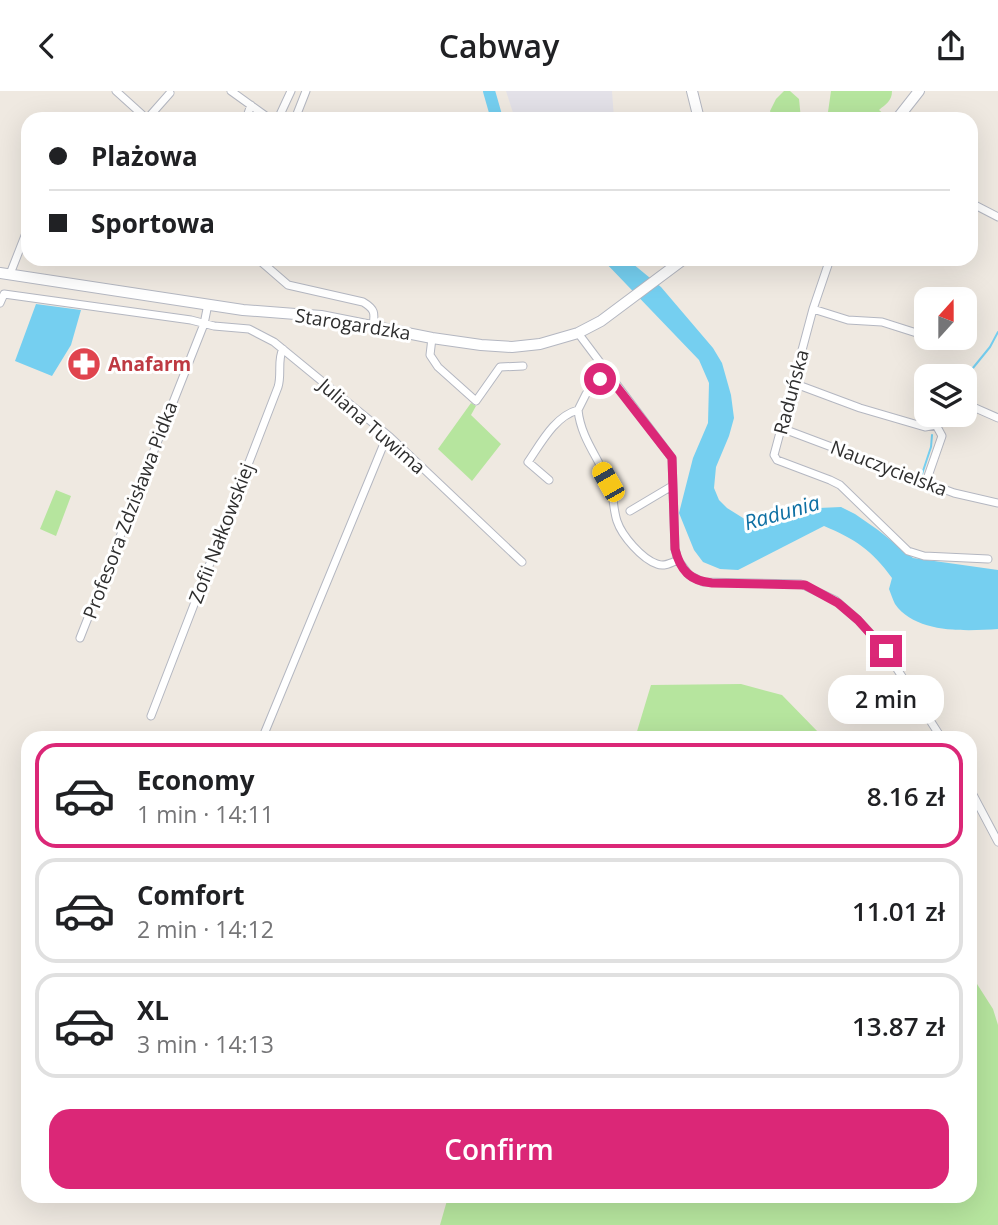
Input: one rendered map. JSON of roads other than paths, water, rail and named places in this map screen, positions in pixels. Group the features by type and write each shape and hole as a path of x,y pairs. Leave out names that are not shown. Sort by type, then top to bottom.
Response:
{"main road":[{"path":"692,91 697,112"},
{"path":"902,112 919,91"},
{"name":"Starogardzka","path":"5,273 243,310 321,316 432,338 512,347 540,344 578,333 601,320 674,266"}],"street":[{"path":"116,91 139,112"},
{"path":"231,91 260,112"},
{"path":"281,112 291,91"},
{"path":"298,112 306,91"},
{"path":"153,112 170,93"},
{"path":"248,112 251,105"},
{"path":"978,207 998,217"},
{"path":"5,273 21,242"},
{"path":"266,266 288,285 363,302 372,307 375,313 373,326"},
{"name":"Raduńska","path":"828,266 813,309 774,455 777,460 840,485 908,551 925,556 984,560"},
{"name":"Juliana Tuwima","path":"0,303 4,294 254,331 283,349 390,437 522,562"},
{"name":"Profesora Zdzisława Pidka","path":"80,638 204,324 208,304"},
{"path":"813,309 849,320 882,321 914,332"},
{"path":"578,333 672,458 675,549 683,569 693,579 712,583 801,585 835,600 883,646 937,731"},
{"path":"432,338 430,355 438,367 476,401 500,367 523,366"},
{"name":"Zofii Nałkowskiej","path":"151,716 278,387 280,354 283,349"},
{"path":"606,373 586,394 578,410 584,437 608,482 621,529 643,555 657,564 678,561"},
{"path":"793,383 914,424"},
{"path":"977,409 998,418"},
{"path":"549,480 528,462 553,427 567,414 578,410"},
{"path":"926,482 942,436 937,427"},
{"name":"Nauczycielska","path":"781,428 954,493 998,503"},
{"path":"265,731 385,441 390,437"},
{"path":"630,511 673,486"},
{"path":"977,802 998,842"}],"water":[{"path":"609,266 636,266 661,287 713,348 722,363 734,418 716,467 714,488 719,500 727,508 759,524 794,520 819,508 841,507 878,530 913,558 998,570 998,629 942,629 915,621 895,604 889,589 892,578 877,560 854,541 824,526 738,570 720,569 703,562 694,550 679,513 693,458 708,423 709,383 699,360"},
{"path":"36,304 81,310 71,345 52,376 15,361"}],"waterway":[{"name":"Radunia","path":"489,91 495,112"},
{"path":"976,364 998,332"},
{"path":"922,474 932,435"}],"place":[{"name":"Anafarm","path":"84,364"}]}
